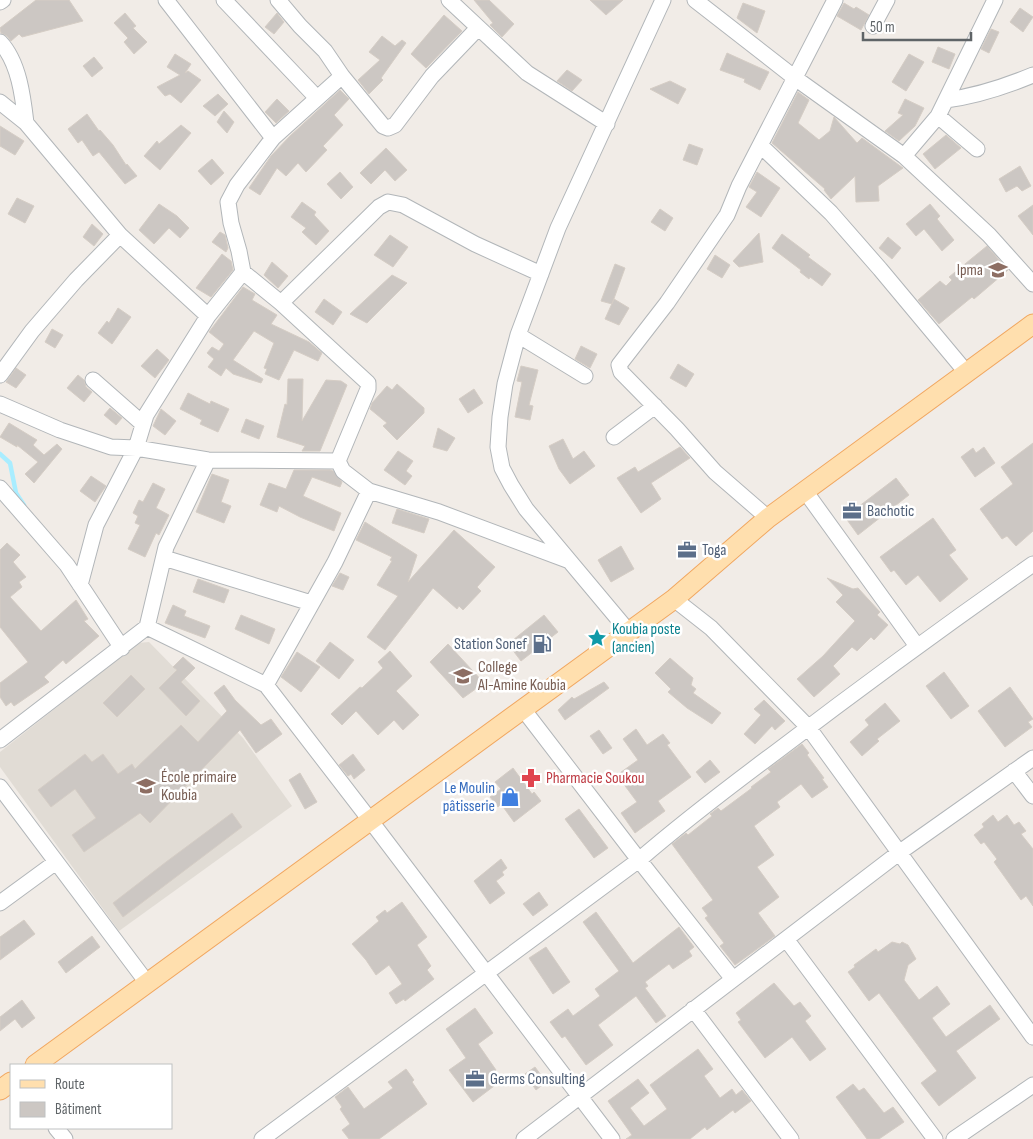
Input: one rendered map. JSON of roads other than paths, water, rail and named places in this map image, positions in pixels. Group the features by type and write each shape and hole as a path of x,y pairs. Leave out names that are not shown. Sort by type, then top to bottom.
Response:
{"main road":[{"path":"36,1064 674,599 768,518 1033,324"}],"street":[{"path":"166,0 273,138"},
{"path":"224,0 317,98"},
{"path":"278,0 325,51 342,76 383,126 388,128 395,124 432,76 478,28"},
{"path":"450,0 528,73 606,124"},
{"path":"629,632 526,509 502,468 498,447 505,384 518,335 558,228 663,0"},
{"path":"695,0 795,78 904,156 989,235 1033,284"},
{"path":"768,518 715,472 621,372 619,365 667,303 727,215 739,186 836,0"},
{"path":"873,26 887,0"},
{"path":"904,156 938,116 995,0"},
{"path":"0,42 6,48 15,69 23,97 26,123"},
{"path":"342,76 273,138 237,185 228,202 230,223 239,251 243,272 281,303 368,383 368,389 338,461 343,471 369,491 439,512 568,560"},
{"path":"946,100 968,97 1001,88 1033,76"},
{"path":"0,102 26,123 120,235 208,316"},
{"path":"938,116 977,149"},
{"path":"761,146 831,213 880,268 966,372"},
{"path":"281,303 379,207 388,202 403,205 476,244 541,274"},
{"path":"0,375 32,331 76,280 120,235"},
{"path":"80,584 96,524 136,448 146,415 208,316 243,272"},
{"path":"518,335 585,376"},
{"path":"93,380 143,424"},
{"path":"0,404 85,439 111,447 136,448 208,460 338,461"},
{"path":"614,437 655,406"},
{"path":"0,740 148,627 166,547 208,460"},
{"path":"0,488 66,565 122,648"},
{"path":"266,685 335,562 369,491"},
{"path":"805,491 917,646"},
{"path":"164,558 312,603"},
{"path":"262,1139 639,860 681,824 808,727 917,646 1033,564"},
{"path":"674,599 711,628 808,727 1033,1036"},
{"path":"148,627 266,685 612,1139"},
{"path":"523,709 733,979"},
{"path":"524,1139 900,852 1033,758"},
{"path":"1014,771 1033,796"},
{"path":"0,787 148,984"},
{"path":"0,903 56,862"},
{"path":"786,939 935,1139"},
{"path":"693,1010 791,1139"},
{"path":"954,1139 1033,1084"},
{"path":"57,1129 65,1139"}],"waterway":[{"path":"0,454 10,463 16,493 24,505"}],"place":[{"name":"Ipma","path":"998,270"},
{"name":"Bachotic","path":"852,511"},
{"name":"Toga","path":"687,550"},
{"name":"Koubia poste (ancien)","path":"597,638"},
{"name":"Station Sonef","path":"542,644"},
{"name":"College Al-Amine Koubia","path":"463,676"},
{"name":"Pharmacie Soukou","path":"531,778"},
{"name":"École primaire Koubia","path":"146,786"},
{"name":"Le Moulin pâtisserie","path":"510,797"},
{"name":"Germs Consulting","path":"475,1079"}]}
